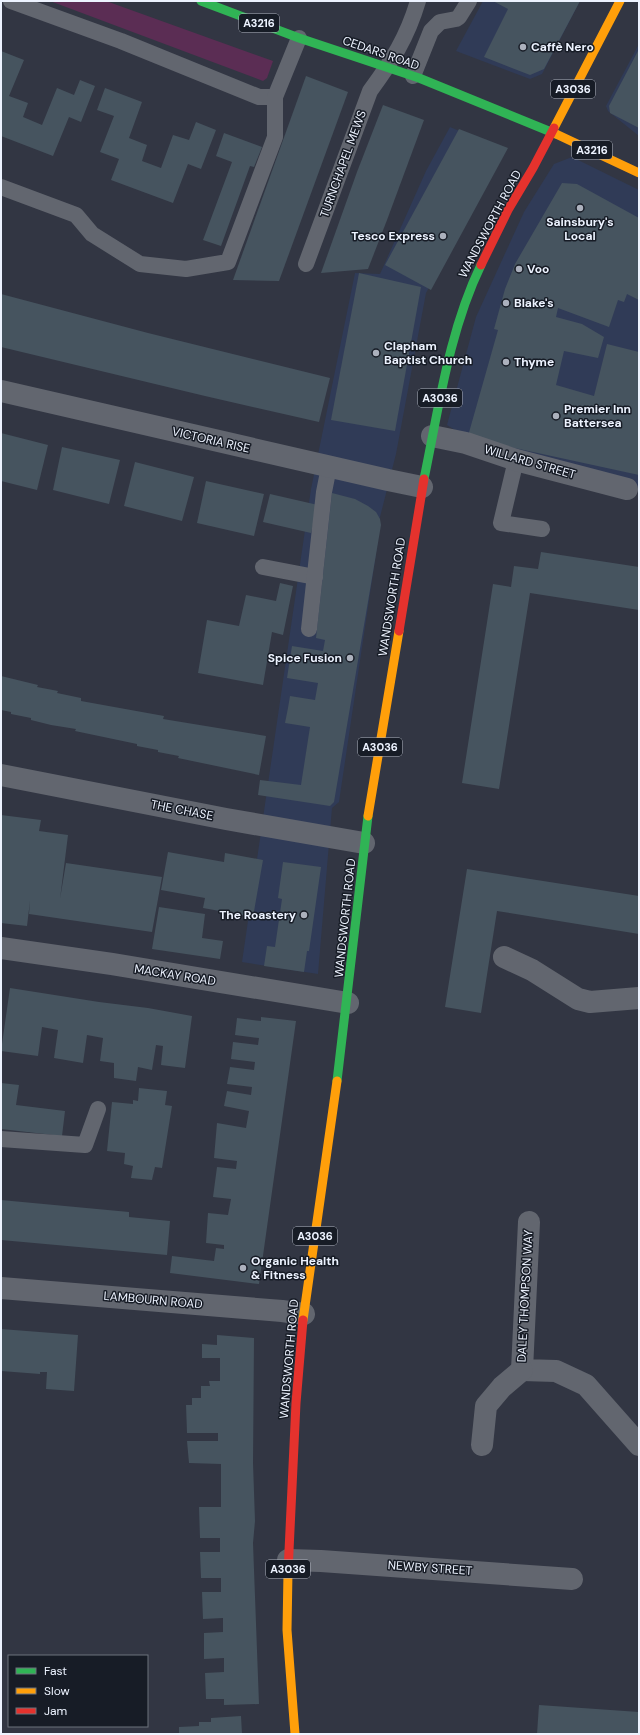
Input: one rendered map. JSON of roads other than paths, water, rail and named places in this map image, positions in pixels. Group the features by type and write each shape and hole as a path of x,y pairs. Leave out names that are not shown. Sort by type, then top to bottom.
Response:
{"main road":[{"name":"CEDARS ROAD","path":"201,1 299,38 413,76 552,132"},
{"name":"A3036","path":"552,132 620,1"},
{"name":"A3216","path":"552,132 639,173"},
{"name":"WANDSWORTH ROAD","path":"295,1734 287,1630 288,1560 296,1403 304,1314 348,1003 364,843 422,487 449,357 469,290 479,266 508,210 552,132"}],"street":[{"name":"VICTORIA RISE","path":"1,391 422,487"},
{"name":"WILLARD STREET","path":"432,436 466,443 516,460 627,489"},
{"name":"THE CHASE","path":"1,774 226,819 364,843"},
{"name":"MACKAY ROAD","path":"1,948 348,1003"},
{"path":"504,957 532,970 578,999 590,1002 639,998"},
{"name":"DALEY THOMPSON WAY","path":"522,1370 529,1222"},
{"name":"LAMBOURN ROAD","path":"1,1288 304,1314"},
{"name":"DALEY THOMPSON WAY","path":"482,1445 486,1406 502,1387 522,1370 556,1371 586,1385 639,1445"},
{"name":"NEWBY STREET","path":"288,1560 329,1561 572,1578"}],"lane":[{"path":"11,1 121,41 259,97 275,97"},
{"name":"TURNCHAPEL MEWS","path":"306,264 370,92 404,41 418,1"},
{"path":"413,76 431,31 440,22 459,17 469,1"},
{"path":"1,187 76,215 92,234 140,264 186,269 228,262 275,137 275,97 299,38"},
{"path":"516,460 501,523 542,529"},
{"path":"309,629 324,492 329,466"},
{"path":"263,567 315,577"},
{"path":"1,1139 85,1145 98,1110"}],"place":[{"name":"Caffè Nero","path":"523,47"},
{"name":"Sainsbury's Local","path":"580,208"},
{"name":"Tesco Express","path":"443,236"},
{"name":"Voo","path":"519,269"},
{"name":"Blake's","path":"506,303"},
{"name":"Clapham Baptist Church","path":"376,353"},
{"name":"Thyme","path":"506,362"},
{"name":"Premier Inn Battersea","path":"556,416"},
{"name":"Spice Fusion","path":"350,658"},
{"name":"The Roastery","path":"304,915"},
{"name":"Organic Health & Fitness","path":"243,1268"}]}
